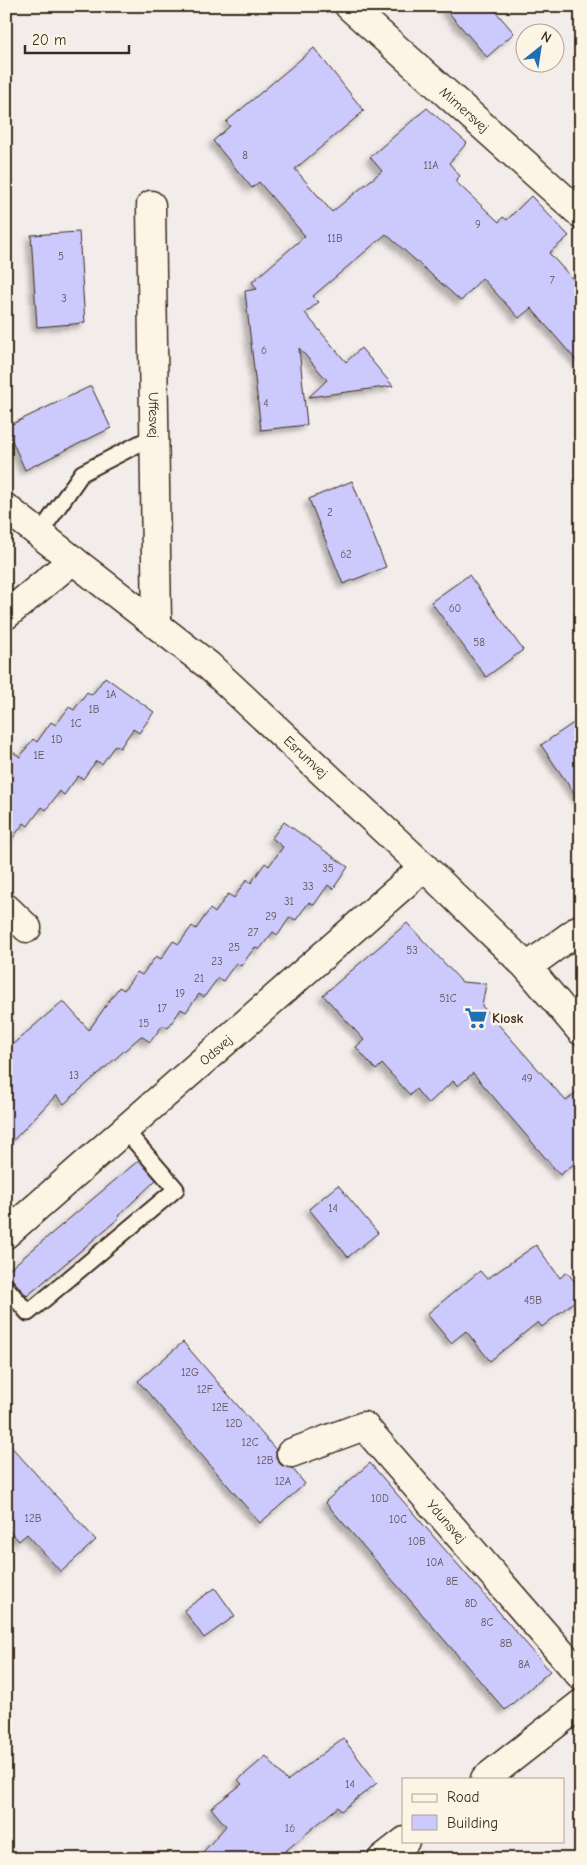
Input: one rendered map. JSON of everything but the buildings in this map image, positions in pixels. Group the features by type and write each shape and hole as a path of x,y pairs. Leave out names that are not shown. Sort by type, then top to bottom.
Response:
{"street":[{"name":"Mimersvej","path":"348,6 581,214"},
{"name":"Uffesvej","path":"151,205 157,625"},
{"name":"Esrumvej","path":"6,508 208,665 424,867 527,967 581,1031"},
{"path":"6,615 73,560"},
{"name":"Odsvej","path":"6,1234 424,867"},
{"path":"6,908 27,928"},
{"path":"527,967 581,928"},
{"name":"Ydunsvej","path":"291,1453 364,1426 581,1676"},
{"path":"486,1778 581,1704"},
{"path":"382,1859 403,1842"}],"lane":[{"path":"40,534 82,473 154,436"},
{"path":"6,1287 28,1313 176,1189 125,1130"}],"place":[{"name":"Kiosk","path":"476,1018"}]}
